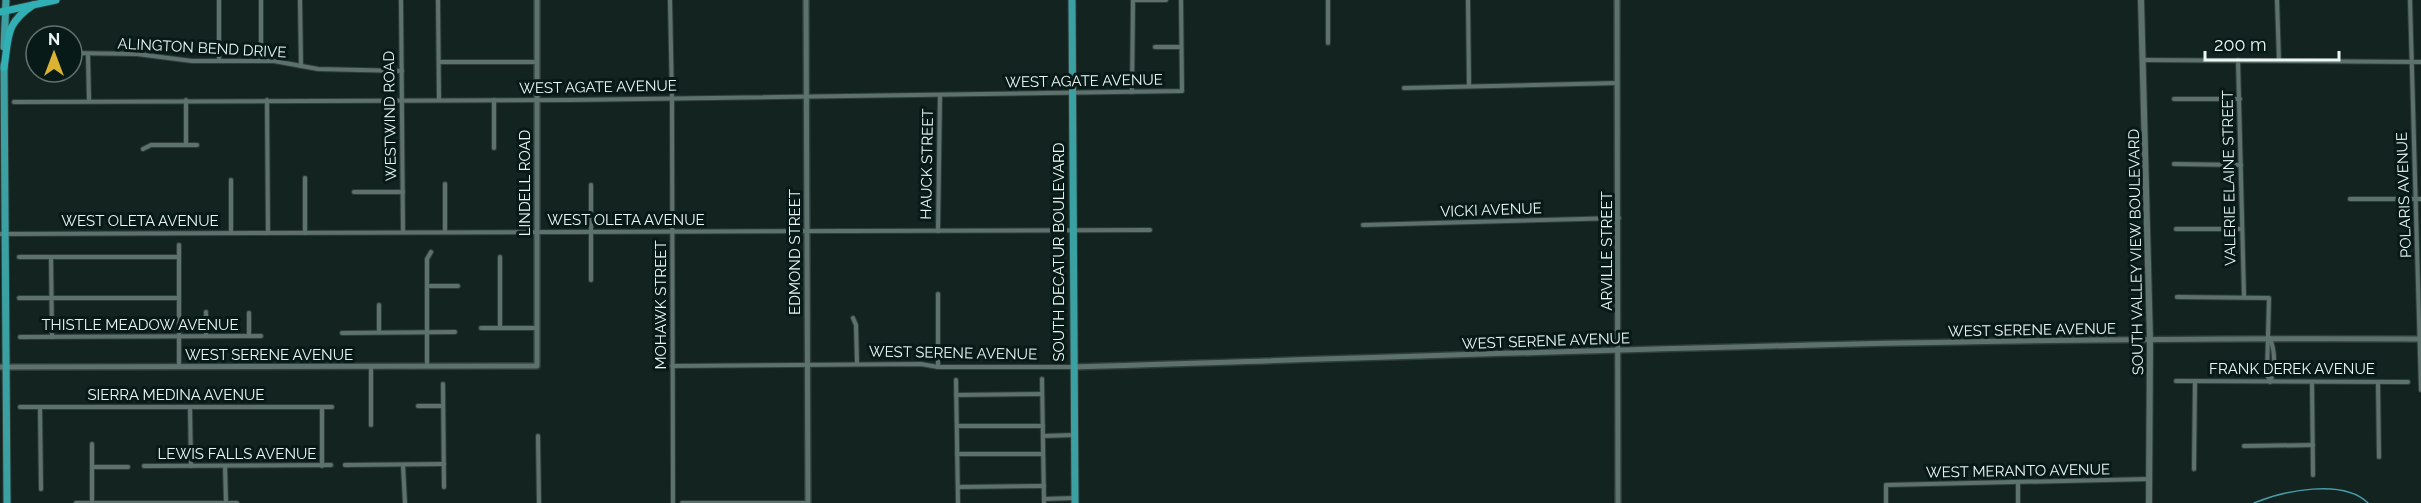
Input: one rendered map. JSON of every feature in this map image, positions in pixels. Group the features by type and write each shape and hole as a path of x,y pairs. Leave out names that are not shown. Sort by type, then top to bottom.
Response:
{"highway":[{"path":"3,11 56,0"},
{"path":"4,68 11,25 19,14 33,5"}],"main road":[{"name":"SOUTH DECATUR BOULEVARD","path":"1072,0 1075,501"},
{"name":"SOUTH VALLEY VIEW BOULEVARD","path":"2141,0 2150,340 2150,503"},
{"path":"6,1 3,11 3,367 7,503"}],"street":[{"path":"219,0 219,61"},
{"path":"261,0 261,61"},
{"path":"300,0 300,66"},
{"name":"WESTWIND ROAD","path":"401,0 403,232"},
{"path":"438,0 439,100"},
{"name":"LINDELL ROAD","path":"537,0 537,366"},
{"name":"MOHAWK STREET","path":"670,0 673,503"},
{"name":"EDMOND STREET","path":"806,0 808,503"},
{"path":"1132,92 1133,0 1166,0"},
{"path":"1155,47 1181,47 1181,0"},
{"path":"1328,0 1328,43"},
{"path":"1468,0 1469,87"},
{"name":"ARVILLE STREET","path":"1617,0 1618,503"},
{"path":"2277,0 2279,61"},
{"name":"POLARIS AVENUE","path":"2410,0 2418,199 2421,390"},
{"name":"WEST AGATE AVENUE","path":"14,102 672,99 1182,91 1181,47"},
{"name":"ALINGTON BEND DRIVE","path":"84,54 137,54 192,61 261,61 338,70 402,71"},
{"path":"88,55 89,100"},
{"path":"2143,60 2421,62"},
{"name":"VALERIE ELAINE STREET","path":"2238,60 2244,296"},
{"path":"439,62 537,62"},
{"path":"1404,88 1618,83"},
{"name":"HAUCK STREET","path":"938,231 940,96"},
{"path":"2174,99 2240,99"},
{"path":"186,100 186,145"},
{"path":"267,100 268,233"},
{"path":"494,100 494,148"},
{"path":"143,149 151,145 197,145"},
{"path":"2174,164 2241,165"},
{"path":"305,178 305,233"},
{"path":"231,180 231,233"},
{"path":"445,184 445,232"},
{"path":"591,185 591,280"},
{"path":"354,192 403,192"},
{"path":"2349,199 2418,199"},
{"name":"VICKI AVENUE","path":"1363,225 1619,218"},
{"path":"1072,230 1150,230"},
{"name":"WEST OLETA AVENUE","path":"3,233 673,233 1072,230"},
{"path":"2176,230 2242,230"},
{"path":"179,245 179,367"},
{"path":"427,367 427,259 431,252"},
{"path":"19,257 179,257"},
{"path":"51,257 52,337"},
{"path":"500,257 500,328"},
{"path":"427,286 458,286"},
{"path":"938,294 938,367"},
{"path":"2176,297 2269,298 2270,337 2267,363 2270,382"},
{"path":"19,298 179,298"},
{"path":"379,305 379,332"},
{"path":"206,312 206,336"},
{"path":"249,313 249,336"},
{"path":"853,318 856,325 857,364"},
{"path":"481,328 537,328"},
{"path":"342,333 455,332"},
{"name":"THISTLE MEADOW AVENUE","path":"20,337 261,336"},
{"name":"WEST SERENE AVENUE","path":"672,366 921,364 938,367 1073,367 1618,351 2270,337 2421,339"},
{"name":"WEST SERENE AVENUE","path":"3,367 537,366"},
{"path":"371,368 371,425"},
{"path":"1042,379 1044,501 1075,501"},
{"path":"956,380 958,503"},
{"name":"FRANK DEREK AVENUE","path":"2176,381 2408,382"},
{"path":"2194,469 2195,381"},
{"path":"2312,382 2313,475"},
{"path":"2378,382 2379,457"},
{"path":"443,384 444,487"},
{"path":"956,395 1042,394"},
{"path":"418,406 443,406"},
{"name":"SIERRA MEDINA AVENUE","path":"20,407 332,407"},
{"path":"40,407 41,489"},
{"path":"190,407 191,466"},
{"path":"322,407 322,466"},
{"path":"957,426 1043,426"},
{"path":"1043,436 1074,435"},
{"path":"538,436 538,503"},
{"path":"92,444 92,503"},
{"path":"2244,446 2313,445"},
{"path":"957,454 1043,454"},
{"name":"LEWIS FALLS AVENUE","path":"144,466 331,465"},
{"path":"345,465 444,465"},
{"path":"404,465 405,503"},
{"path":"225,466 226,503"},
{"path":"92,467 128,467"},
{"name":"WEST MERANTO AVENUE","path":"1886,503 1886,485 2151,479"},
{"path":"2018,483 2018,503"},
{"path":"957,487 1044,486"},
{"path":"76,503 237,503"},
{"path":"682,503 808,503"}],"waterway":[{"path":"2254,503 2281,494 2312,489 2344,491 2357,495 2368,503"}]}
